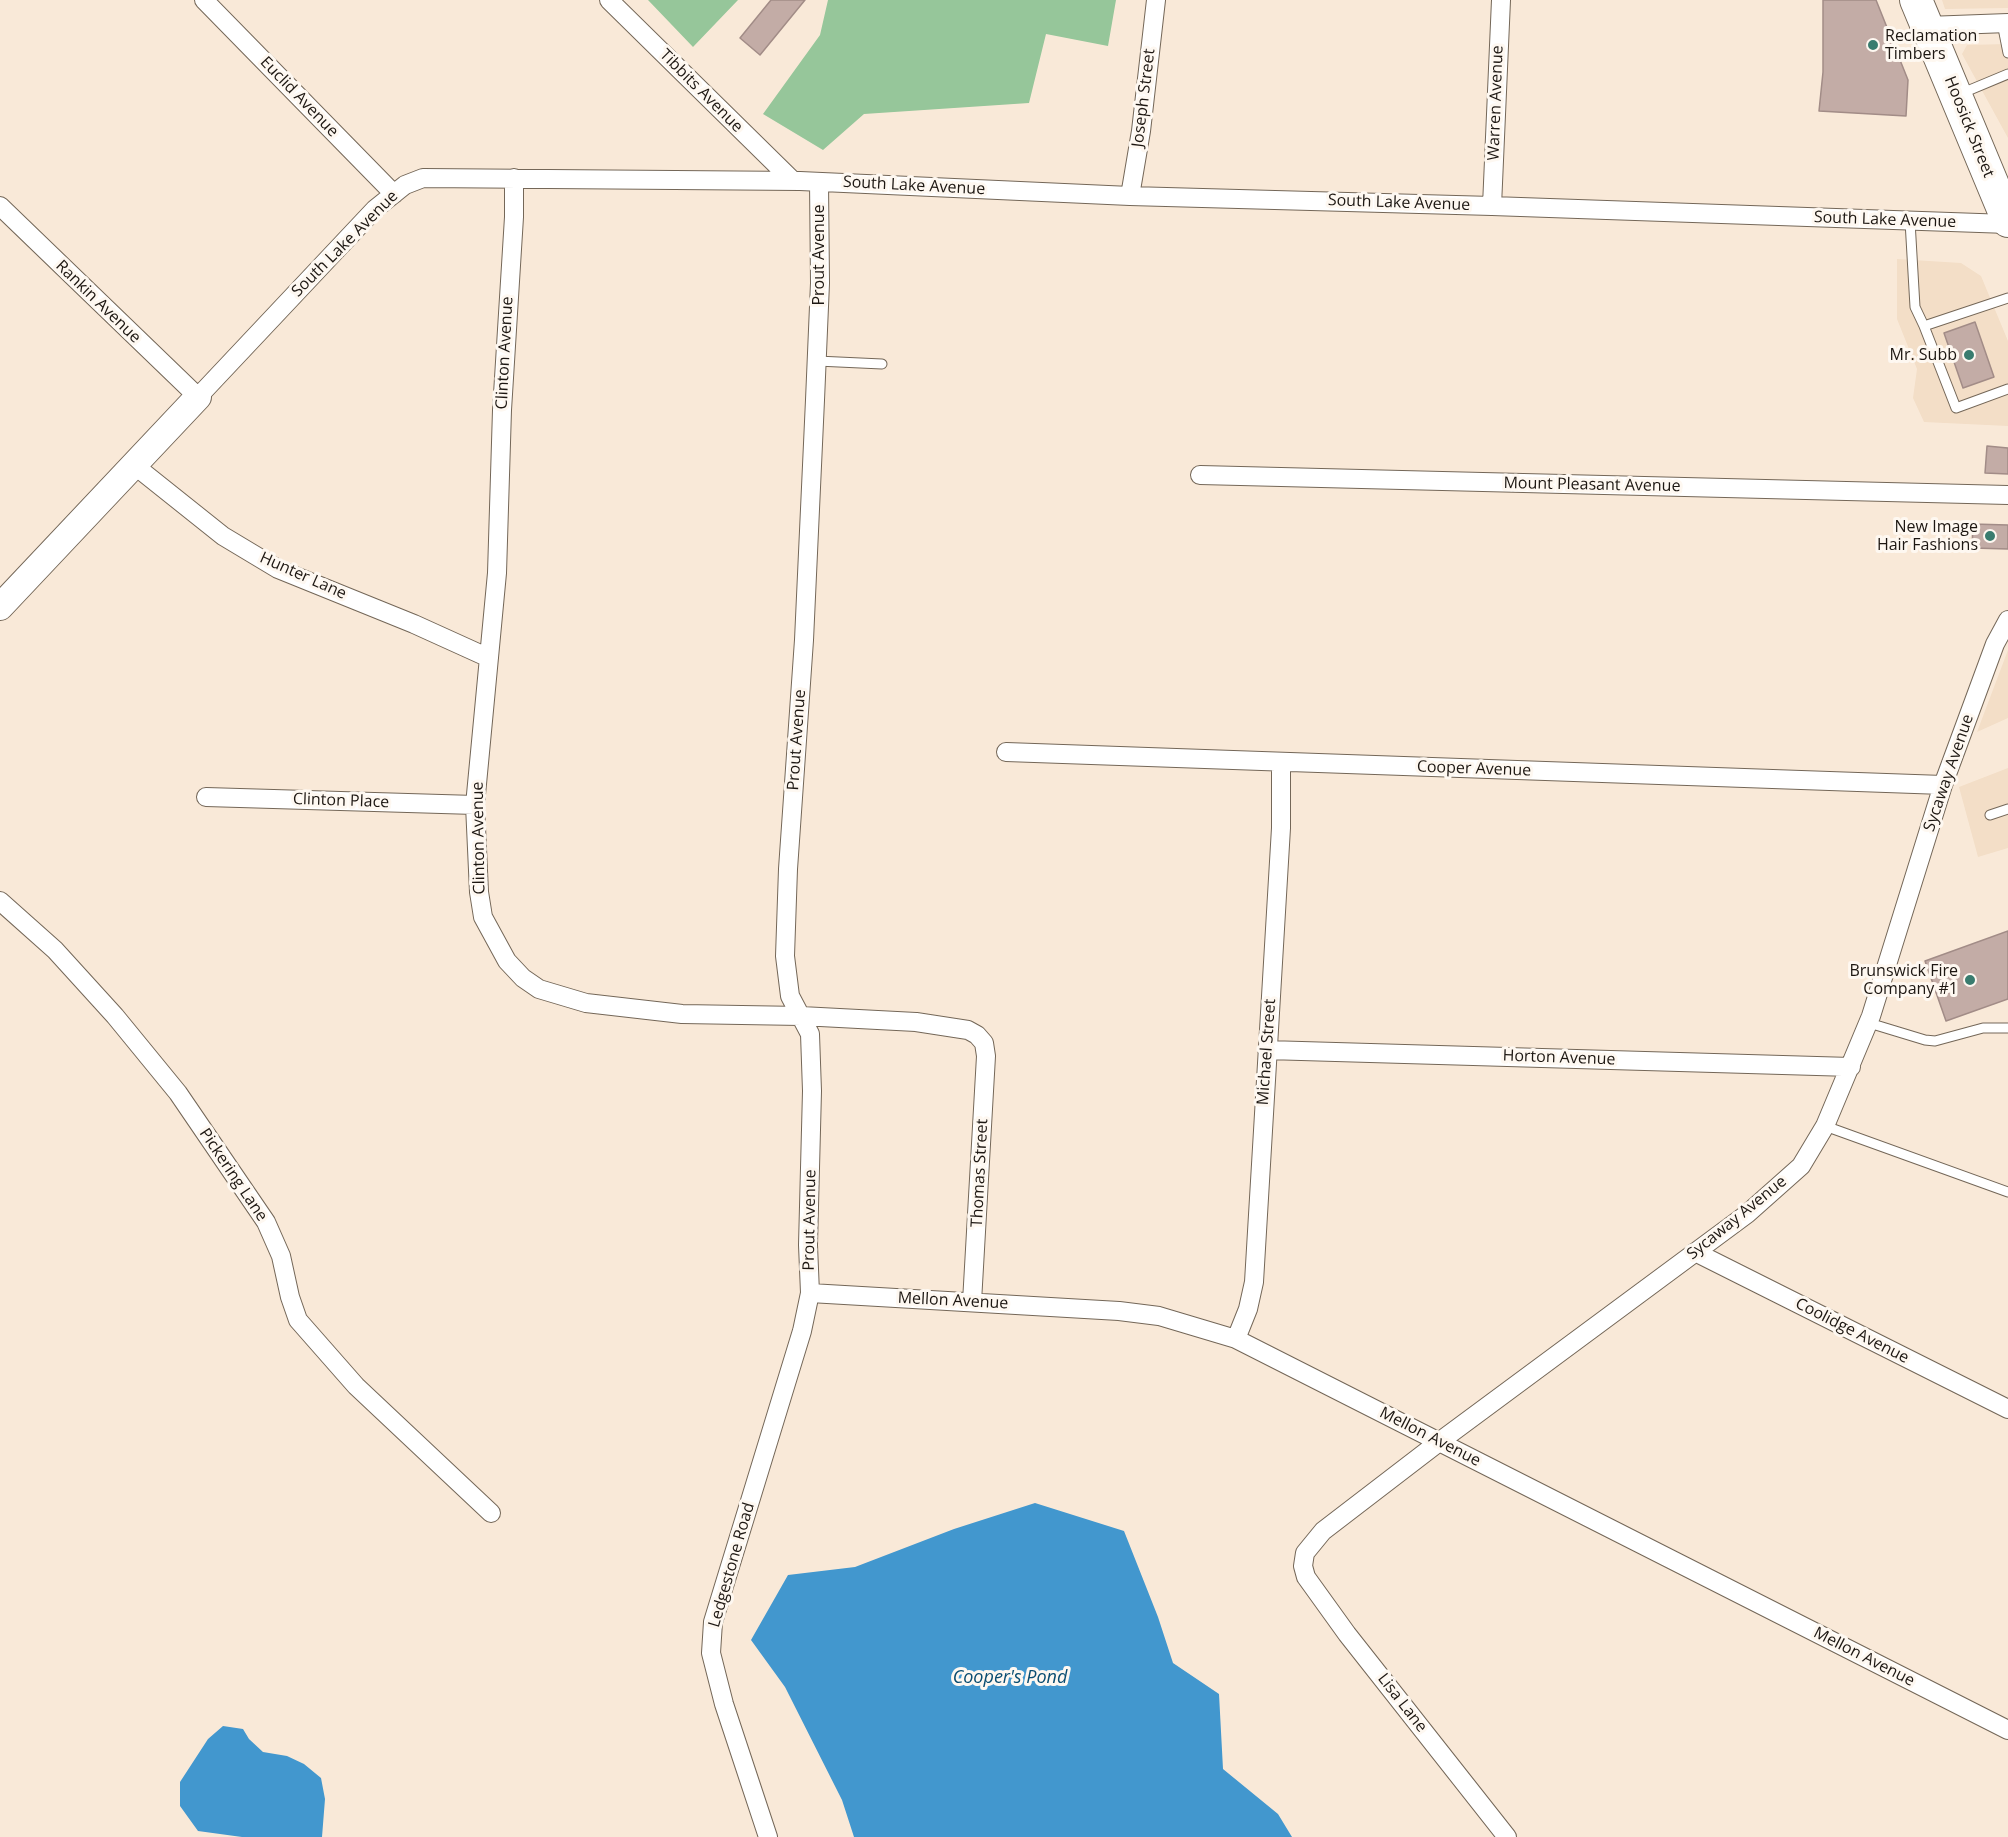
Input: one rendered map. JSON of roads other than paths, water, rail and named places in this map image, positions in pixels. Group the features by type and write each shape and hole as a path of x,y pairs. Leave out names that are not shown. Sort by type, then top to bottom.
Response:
{"highway":[{"name":"Hoosick Street","path":"1922,13 2008,223"}],"street":[{"name":"Euclid Avenue","path":"204,0 394,194"},
{"name":"Tibbits Avenue","path":"609,0 793,181"},
{"name":"Joseph Street","path":"1130,196 1141,131 1156,0"},
{"name":"Warren Avenue","path":"1492,206 1501,0"},
{"path":"1922,13 2005,23"},
{"name":"South Lake Avenue","path":"0,607 375,209 405,185 423,178 793,181 1130,196 2008,223"},
{"name":"Clinton Avenue","path":"514,178 514,217 502,410 497,573 475,805 479,892 483,917 507,961 523,978 539,989 586,1003 682,1014 801,1016 916,1022 968,1030 984,1043"},
{"name":"Prout Avenue","path":"810,1293 808,1245 812,1091 810,1034 790,996 785,956 788,869 804,640 817,361 820,283 819,182"},
{"name":"Rankin Avenue","path":"0,206 198,397"},
{"name":"Hunter Lane","path":"134,465 224,536 278,569 414,624 489,658"},
{"name":"Mount Pleasant Avenue","path":"1200,476 2008,497"},
{"name":"Sycaway Avenue","path":"1303,1566 1305,1553 1323,1531 1439,1442 1747,1214 1801,1166 1825,1126 1869,1023 1943,785 1995,644 2008,620"},
{"name":"Cooper Avenue","path":"1006,752 1943,785"},
{"name":"Michael Street","path":"1236,1339 1248,1309 1254,1282 1281,828 1281,762"},
{"name":"Clinton Place","path":"206,796 475,805"},
{"name":"Pickering Lane","path":"0,901 55,950 115,1016 178,1093 266,1222 281,1256 290,1297 298,1320 357,1386 491,1513"},
{"name":"Thomas Street","path":"972,1302 986,1056 984,1043"},
{"name":"Horton Avenue","path":"1267,1050 1851,1067"},
{"name":"Coolidge Avenue","path":"1695,1252 2008,1409"},
{"name":"Mellon Avenue","path":"810,1293 1119,1311 1159,1316 1236,1339 2008,1730"},
{"name":"Ledgestone Road","path":"768,1837 724,1704 711,1653 713,1622 802,1331 810,1293"},
{"name":"Lisa Lane","path":"1303,1566 1306,1577 1347,1634 1507,1837"}],"lane":[{"path":"2005,23 2008,53"},
{"path":"1956,96 2008,74"},
{"path":"1910,221 1915,307 1956,408 2008,389"},
{"path":"1924,326 2008,298"},
{"path":"817,361 882,364"},
{"path":"1990,815 2008,809"},
{"path":"1869,1023 1924,1040 1935,1041 1983,1028 2008,1028"},
{"path":"1825,1126 2008,1192"}],"water":[{"name":"Cooper's Pond","path":"1035,1503 1124,1531 1158,1617 1173,1663 1219,1694 1223,1769 1278,1814 1292,1837 854,1837 842,1800 785,1687 751,1640 788,1575 855,1567 954,1529"},
{"path":"223,1726 243,1729 249,1739 263,1752 287,1756 304,1764 321,1778 325,1799 322,1837 242,1837 198,1831 180,1806 180,1782 208,1739"}],"place":[{"name":"Reclamation Timbers","path":"1873,45"},
{"name":"Mr. Subb","path":"1969,355"},
{"name":"New Image Hair Fashions","path":"1990,536"},
{"name":"Brunswick Fire Company #1","path":"1970,980"}]}
